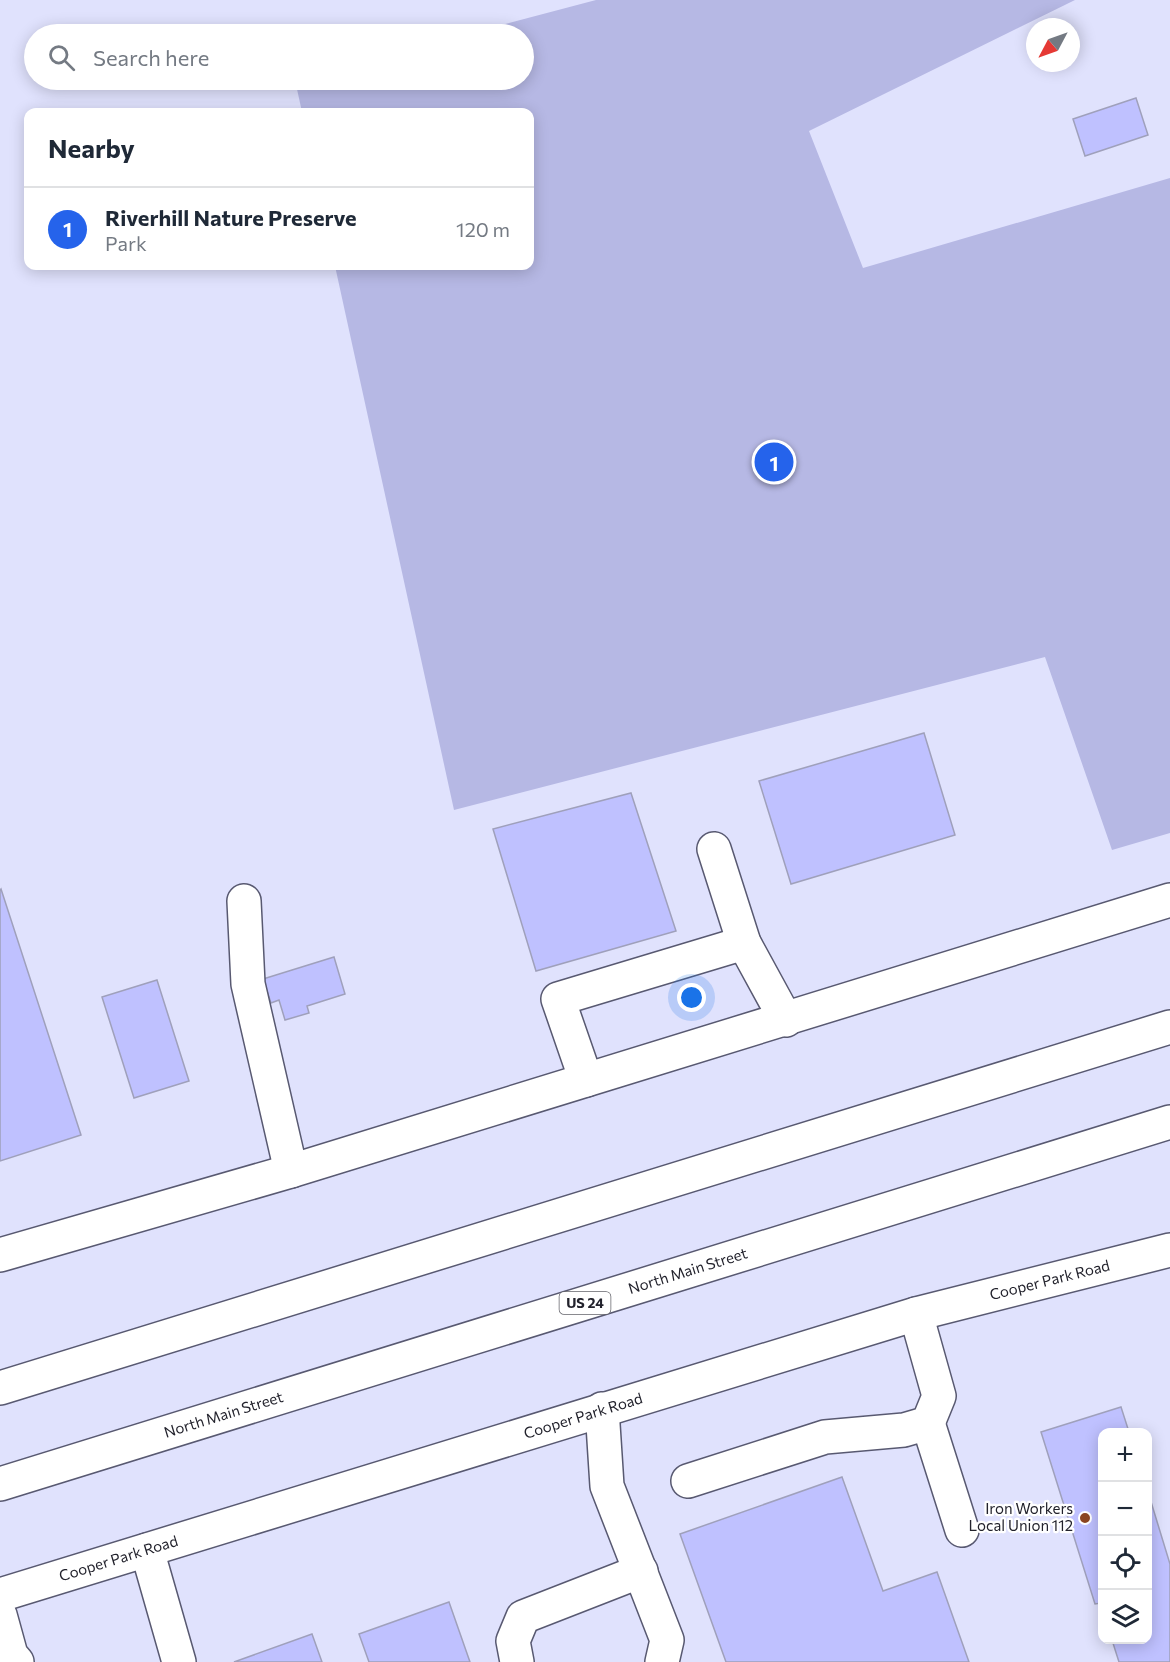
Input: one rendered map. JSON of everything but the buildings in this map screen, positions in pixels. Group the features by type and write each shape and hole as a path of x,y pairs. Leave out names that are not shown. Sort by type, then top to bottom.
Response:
{"main road":[{"path":"714,849 744,943 786,1020"},
{"path":"0,1255 291,1171 1170,900"},
{"path":"244,902 248,984 291,1171"},
{"path":"586,1080 558,999 744,943"},
{"path":"0,1388 1170,1027"},
{"name":"North Main Street","path":"0,1484 1170,1122"},
{"name":"Cooper Park Road","path":"0,1595 916,1314 1170,1250"},
{"path":"916,1314 939,1396 928,1423 962,1530"},
{"path":"602,1409 607,1486 667,1640 662,1662"},
{"path":"688,1481 825,1437 904,1430 928,1423"},
{"path":"147,1550 179,1662"},
{"path":"518,1662 513,1641 523,1617 641,1571"},
{"path":"0,1615 11,1660"}],"shaded area":[{"path":"596,0 1075,0 1038,18 1026,18 1026,24 809,131 863,268 1170,178 1170,833 1112,850 1045,657 454,810 336,270 534,270 534,108 301,108 297,90 534,90 534,24 505,24"}],"place":[{"name":"Riverhill Nature Preserve","path":"774,462"},
{"name":"Iron Workers Local Union 112","path":"1085,1518"}]}
